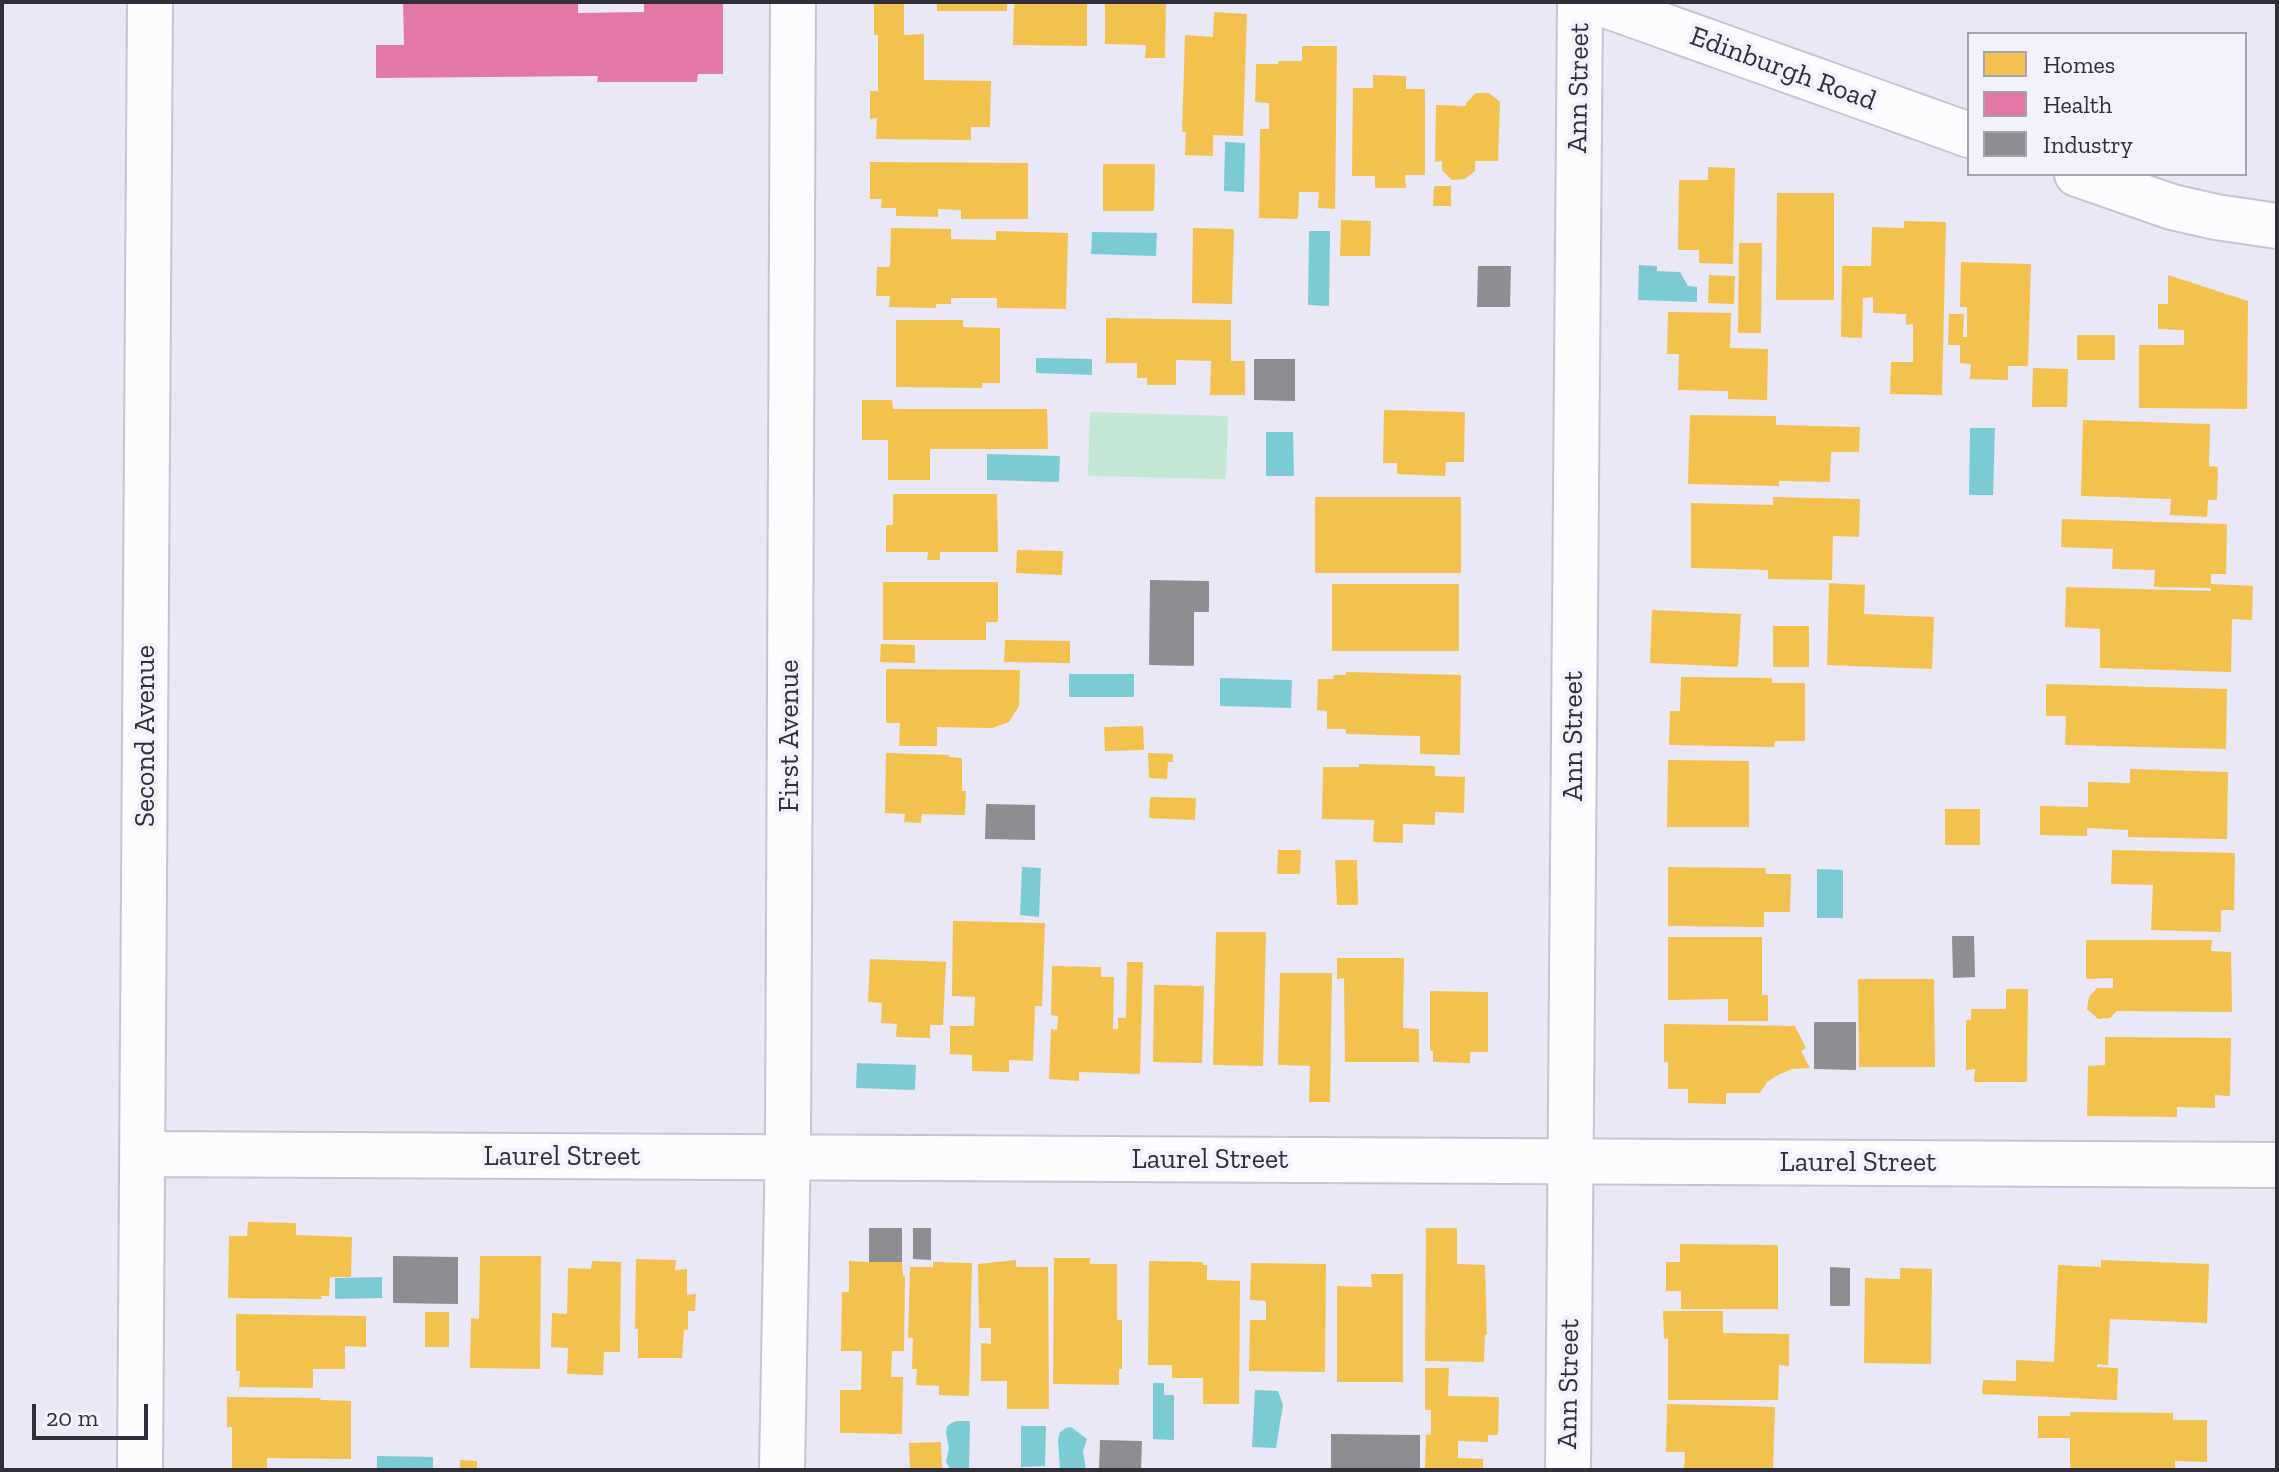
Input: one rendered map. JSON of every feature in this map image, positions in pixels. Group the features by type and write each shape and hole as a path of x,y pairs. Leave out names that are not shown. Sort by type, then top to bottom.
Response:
{"street":[{"name":"Second Avenue","path":"140,1470 150,2"},
{"name":"First Avenue","path":"782,1470 788,1158 793,2"},
{"name":"Ann Street","path":"1568,1470 1580,2"},
{"name":"Edinburgh Road","path":"1597,2 1967,134"},
{"path":"2083,176 2172,207 2277,226"},
{"name":"Laurel Street","path":"143,1154 2277,1165"}],"green space":[{"path":"1090,412 1228,416 1226,479 1088,476"}],"water":[{"path":"1225,142 1245,143 1244,192 1224,191"},
{"path":"1309,231 1330,231 1329,306 1308,305"},
{"path":"1092,232 1157,233 1156,256 1091,254"},
{"path":"1639,265 1657,266 1657,271 1680,272 1688,286 1697,287 1697,302 1638,300"},
{"path":"1036,358 1092,359 1092,375 1036,373"},
{"path":"1970,428 1995,428 1993,495 1969,495"},
{"path":"1266,432 1293,432 1294,476 1266,476"},
{"path":"987,454 1060,456 1059,482 987,480"},
{"path":"1069,674 1134,674 1134,697 1069,697"},
{"path":"1220,678 1292,680 1291,708 1220,706"},
{"path":"1022,867 1041,868 1039,917 1020,915"},
{"path":"1817,869 1843,870 1843,918 1817,918"},
{"path":"857,1063 916,1065 915,1090 856,1088"},
{"path":"382,1277 382,1298 335,1299 335,1278"},
{"path":"1153,1383 1164,1383 1164,1395 1174,1395 1174,1440 1153,1439"},
{"path":"1255,1390 1278,1391 1283,1405 1276,1448 1252,1447"},
{"path":"957,1421 970,1421 969,1470 951,1470 946,1462 949,1448 947,1427"},
{"path":"1021,1426 1046,1426 1045,1466 1021,1467"},
{"path":"1071,1427 1087,1439 1083,1451 1086,1470 1060,1470 1060,1432"},
{"path":"377,1456 433,1457 433,1470 377,1470"}],"building: Homes":[{"path":"874,2 904,2 904,35 924,34 924,80 991,81 990,127 971,127 971,140 876,139 877,118 870,119 870,91 878,91 878,35 874,35"},
{"path":"937,2 1007,2 1007,11 937,11"},
{"path":"1014,2 1087,2 1087,46 1013,45"},
{"path":"1105,2 1166,2 1165,58 1145,58 1146,45 1105,44"},
{"path":"1214,12 1247,14 1243,136 1213,135 1213,156 1185,155 1186,132 1182,132 1185,35 1213,37"},
{"path":"1302,46 1337,46 1335,209 1318,208 1319,192 1299,192 1298,219 1259,218 1260,129 1269,129 1269,103 1255,102 1256,64 1302,61"},
{"path":"1373,75 1406,76 1406,89 1425,89 1425,175 1405,175 1406,188 1375,188 1375,176 1352,176 1353,88 1373,88"},
{"path":"1476,93 1489,93 1500,102 1498,161 1475,161 1475,171 1465,179 1452,180 1442,170 1442,161 1435,162 1436,105 1466,106"},
{"path":"870,162 1028,163 1028,219 961,219 961,210 938,209 938,217 896,216 896,208 881,208 882,199 870,199"},
{"path":"1103,164 1155,164 1154,211 1103,211"},
{"path":"1708,167 1735,168 1733,264 1699,263 1699,250 1678,250 1679,180 1708,180"},
{"path":"1434,186 1451,186 1451,206 1433,206"},
{"path":"1777,193 1834,193 1834,300 1776,300"},
{"path":"1341,220 1371,221 1370,256 1340,256"},
{"path":"1904,221 1946,222 1942,395 1890,394 1891,362 1913,362 1913,324 1906,325 1906,314 1873,313 1873,297 1863,298 1862,338 1841,337 1842,266 1871,266 1872,227 1904,228"},
{"path":"891,228 951,229 951,239 996,240 996,231 1068,233 1066,309 997,308 997,298 951,298 951,304 936,304 936,308 889,307 890,296 876,296 877,267 890,267"},
{"path":"1193,228 1234,229 1232,304 1192,303"},
{"path":"1739,243 1762,243 1761,333 1738,333"},
{"path":"1961,262 2031,264 2028,366 2008,366 2008,380 1970,379 1971,364 1960,363 1960,345 1948,345 1949,314 1964,314 1963,337 1967,337 1967,307 1960,307"},
{"path":"1709,275 1735,276 1734,304 1708,303"},
{"path":"2168,275 2248,301 2247,409 2139,408 2139,345 2184,345 2184,330 2158,329 2158,304 2168,304"},
{"path":"1668,312 1731,313 1730,348 1768,349 1767,400 1728,399 1728,391 1678,390 1679,354 1667,354"},
{"path":"1106,318 1231,320 1231,361 1245,361 1245,395 1210,395 1211,361 1176,360 1176,385 1147,385 1147,378 1137,378 1137,363 1106,363"},
{"path":"896,320 963,320 963,327 1000,328 1000,383 982,383 982,388 896,387"},
{"path":"2077,335 2115,335 2115,360 2077,360"},
{"path":"2033,368 2068,369 2067,407 2032,407"},
{"path":"862,400 892,400 893,409 1047,409 1048,449 930,449 930,480 888,480 888,440 862,440"},
{"path":"1384,410 1465,412 1464,462 1446,462 1445,476 1397,474 1397,463 1383,463"},
{"path":"1690,415 1776,416 1776,425 1860,427 1859,452 1831,452 1830,482 1779,481 1779,486 1688,484"},
{"path":"2083,420 2210,424 2209,466 2218,467 2217,500 2208,500 2207,517 2170,515 2171,499 2081,496"},
{"path":"893,494 997,494 998,552 940,552 940,560 927,560 928,552 886,552 886,525 893,525"},
{"path":"1315,497 1461,497 1461,573 1315,573"},
{"path":"1773,497 1860,499 1859,537 1833,536 1832,580 1768,579 1768,570 1691,568 1691,503 1773,505"},
{"path":"2062,519 2227,524 2226,574 2211,574 2211,584 2253,586 2252,620 2232,619 2231,672 2100,668 2100,629 2065,627 2066,587 2211,591 2211,588 2154,587 2155,570 2112,569 2113,549 2061,547"},
{"path":"1017,550 1063,551 1062,575 1016,573"},
{"path":"883,582 998,582 998,622 986,622 986,640 883,640"},
{"path":"1829,583 1865,585 1864,614 1934,617 1932,669 1827,665"},
{"path":"1332,584 1459,584 1459,651 1332,651"},
{"path":"1652,610 1741,614 1738,667 1650,663"},
{"path":"1773,626 1809,626 1809,667 1773,667"},
{"path":"1005,640 1070,641 1070,663 1004,662"},
{"path":"881,644 915,645 915,663 880,662"},
{"path":"886,669 1020,670 1019,706 1009,722 992,728 937,727 937,746 899,746 900,723 886,723"},
{"path":"1346,672 1461,675 1460,755 1420,754 1420,736 1346,734 1346,729 1327,729 1327,711 1317,710 1318,679 1333,679 1334,675 1346,675"},
{"path":"1681,677 1772,678 1772,683 1805,683 1805,741 1775,741 1774,747 1669,745 1670,711 1680,711"},
{"path":"2046,684 2227,689 2226,749 2065,745 2066,716 2046,716"},
{"path":"1143,726 1144,750 1105,751 1104,727"},
{"path":"886,753 962,758 965,815 922,814 921,823 904,822 905,814 885,813"},
{"path":"1148,753 1173,754 1173,762 1168,762 1167,779 1149,778"},
{"path":"1668,760 1749,761 1749,827 1667,827"},
{"path":"1359,764 1435,766 1435,776 1465,777 1464,813 1435,812 1435,825 1403,824 1403,843 1373,842 1374,820 1322,819 1323,767 1359,767"},
{"path":"2130,769 2228,772 2227,839 2128,837 2128,830 2087,828 2087,836 2040,835 2040,806 2088,807 2088,782 2130,783"},
{"path":"1150,797 1196,798 1195,820 1149,818"},
{"path":"1945,809 1980,809 1980,845 1945,845"},
{"path":"1278,850 1301,850 1300,874 1277,874"},
{"path":"2112,850 2235,853 2234,910 2221,910 2221,932 2151,930 2153,885 2111,884"},
{"path":"1335,860 1357,860 1358,905 1337,905"},
{"path":"1668,867 1765,868 1766,874 1791,874 1790,912 1764,912 1764,927 1668,926"},
{"path":"953,921 1045,923 1042,1006 1035,1006 1033,1061 1009,1060 1009,1072 972,1071 972,1055 950,1054 950,1026 974,1026 975,997 952,996"},
{"path":"1216,932 1266,932 1263,1066 1213,1065"},
{"path":"1668,937 1762,937 1762,995 1768,995 1768,1021 1728,1021 1728,999 1668,1000"},
{"path":"2086,940 2212,940 2211,951 2231,952 2232,1012 2117,1011 2110,1018 2098,1019 2087,1009 2089,997 2097,988 2113,988 2113,978 2086,979"},
{"path":"1337,958 1404,958 1403,1028 1419,1029 1419,1062 1345,1062 1344,978 1337,979"},
{"path":"870,959 946,962 943,1025 930,1025 930,1038 896,1037 897,1024 881,1023 882,1003 868,1002"},
{"path":"1127,962 1143,962 1140,1074 1079,1072 1079,1081 1049,1079 1051,1029 1057,1030 1058,1016 1051,1015 1052,966 1101,967 1101,977 1114,977 1113,1029 1118,1029 1118,1018 1126,1018"},
{"path":"1280,973 1332,973 1330,1102 1309,1102 1310,1066 1278,1065"},
{"path":"1858,979 1934,979 1935,1067 1859,1067"},
{"path":"1154,985 1204,986 1202,1063 1153,1062"},
{"path":"2006,989 2028,989 2027,1082 1974,1082 1975,1069 1966,1070 1966,1020 1971,1020 1971,1009 2006,1009"},
{"path":"1430,991 1488,992 1488,1052 1470,1052 1470,1063 1433,1062 1433,1051 1430,1051"},
{"path":"1664,1024 1795,1026 1806,1048 1801,1051 1810,1068 1792,1069 1780,1074 1767,1082 1760,1093 1726,1093 1726,1104 1688,1103 1688,1089 1668,1089"},
{"path":"2105,1037 2231,1038 2230,1096 2215,1095 2215,1108 2177,1107 2177,1117 2087,1116 2088,1066 2105,1065"},
{"path":"248,1222 296,1223 296,1235 352,1237 351,1277 330,1277 329,1296 321,1296 322,1299 228,1298 229,1236 247,1236"},
{"path":"869,1228 902,1228 904,1351 892,1351 891,1377 903,1377 902,1434 840,1433 840,1390 861,1390 862,1351 841,1351 842,1292 849,1292 849,1261 869,1262"},
{"path":"1426,1228 1457,1228 1457,1264 1485,1265 1487,1335 1484,1362 1425,1361"},
{"path":"1680,1244 1778,1245 1778,1309 1681,1309 1681,1291 1666,1291 1666,1262 1680,1262"},
{"path":"480,1256 541,1256 540,1369 470,1368 471,1318 479,1319"},
{"path":"1054,1258 1090,1258 1090,1264 1117,1264 1117,1320 1122,1320 1119,1385 1053,1384"},
{"path":"636,1259 676,1260 675,1270 687,1269 687,1295 696,1294 695,1311 688,1311 688,1330 684,1330 682,1358 638,1358 638,1329 635,1329"},
{"path":"1016,1260 1016,1267 1048,1267 1049,1409 1007,1409 1007,1381 981,1381 981,1343 991,1344 991,1328 979,1328 978,1264"},
{"path":"2101,1260 2209,1264 2207,1323 2110,1319 2108,1365 2097,1364 2097,1367 2118,1368 2117,1400 1982,1394 1983,1380 2016,1381 2016,1360 2054,1362 2058,1265 2101,1267"},
{"path":"592,1261 621,1262 620,1352 604,1352 603,1375 567,1374 568,1348 551,1347 552,1313 567,1314 568,1268 591,1269"},
{"path":"1149,1261 1203,1262 1207,1265 1207,1280 1240,1281 1239,1404 1203,1404 1203,1378 1172,1378 1172,1365 1148,1365"},
{"path":"933,1262 972,1263 969,1396 939,1395 939,1386 916,1385 917,1369 912,1369 913,1338 908,1338 910,1267 933,1267"},
{"path":"1251,1263 1326,1264 1325,1372 1249,1371 1250,1320 1266,1320 1266,1301 1250,1300"},
{"path":"1900,1268 1932,1269 1931,1364 1864,1363 1865,1278 1900,1279"},
{"path":"1371,1274 1403,1274 1403,1382 1337,1382 1337,1286 1372,1287"},
{"path":"1663,1311 1723,1311 1723,1333 1789,1334 1789,1366 1779,1365 1778,1400 1668,1400 1668,1338 1664,1339"},
{"path":"425,1312 449,1312 449,1347 425,1347"},
{"path":"236,1314 366,1316 366,1347 345,1346 345,1369 313,1369 313,1388 239,1387"},
{"path":"1425,1368 1449,1368 1448,1396 1499,1397 1498,1435 1488,1435 1488,1442 1458,1441 1458,1458 1483,1459 1483,1470 1425,1470 1426,1434 1431,1435 1431,1410 1425,1410"},
{"path":"227,1397 351,1401 351,1459 267,1458 267,1470 232,1470 232,1427 227,1427"},
{"path":"1667,1404 1775,1407 1773,1470 1684,1470 1685,1452 1666,1452"},
{"path":"2070,1412 2173,1413 2173,1420 2207,1420 2207,1462 2175,1461 2175,1468 2070,1468 2070,1438 2038,1438 2038,1416 2070,1416"},
{"path":"941,1442 942,1470 910,1470 909,1443"},
{"path":"460,1460 477,1461 477,1470 460,1470"}],"building: Health":[{"path":"403,2 578,2 578,13 644,12 644,2 723,2 723,74 698,74 697,82 597,82 598,76 376,78 376,45 404,45"}],"building: Industry":[{"path":"1478,266 1511,266 1510,307 1477,307"},
{"path":"1254,359 1295,359 1295,401 1254,400"},
{"path":"1150,580 1209,581 1209,612 1194,612 1194,666 1149,665"},
{"path":"986,804 1035,805 1035,840 985,839"},
{"path":"1952,936 1974,936 1975,977 1953,978"},
{"path":"1814,1022 1856,1022 1856,1070 1814,1069"},
{"path":"869,1228 902,1228 902,1262 869,1262"},
{"path":"913,1228 931,1228 931,1260 913,1259"},
{"path":"393,1256 458,1257 458,1304 393,1303"},
{"path":"1830,1267 1850,1268 1850,1306 1830,1306"},
{"path":"1331,1434 1420,1435 1420,1470 1331,1470"},
{"path":"1100,1440 1142,1441 1141,1470 1099,1470"}]}
